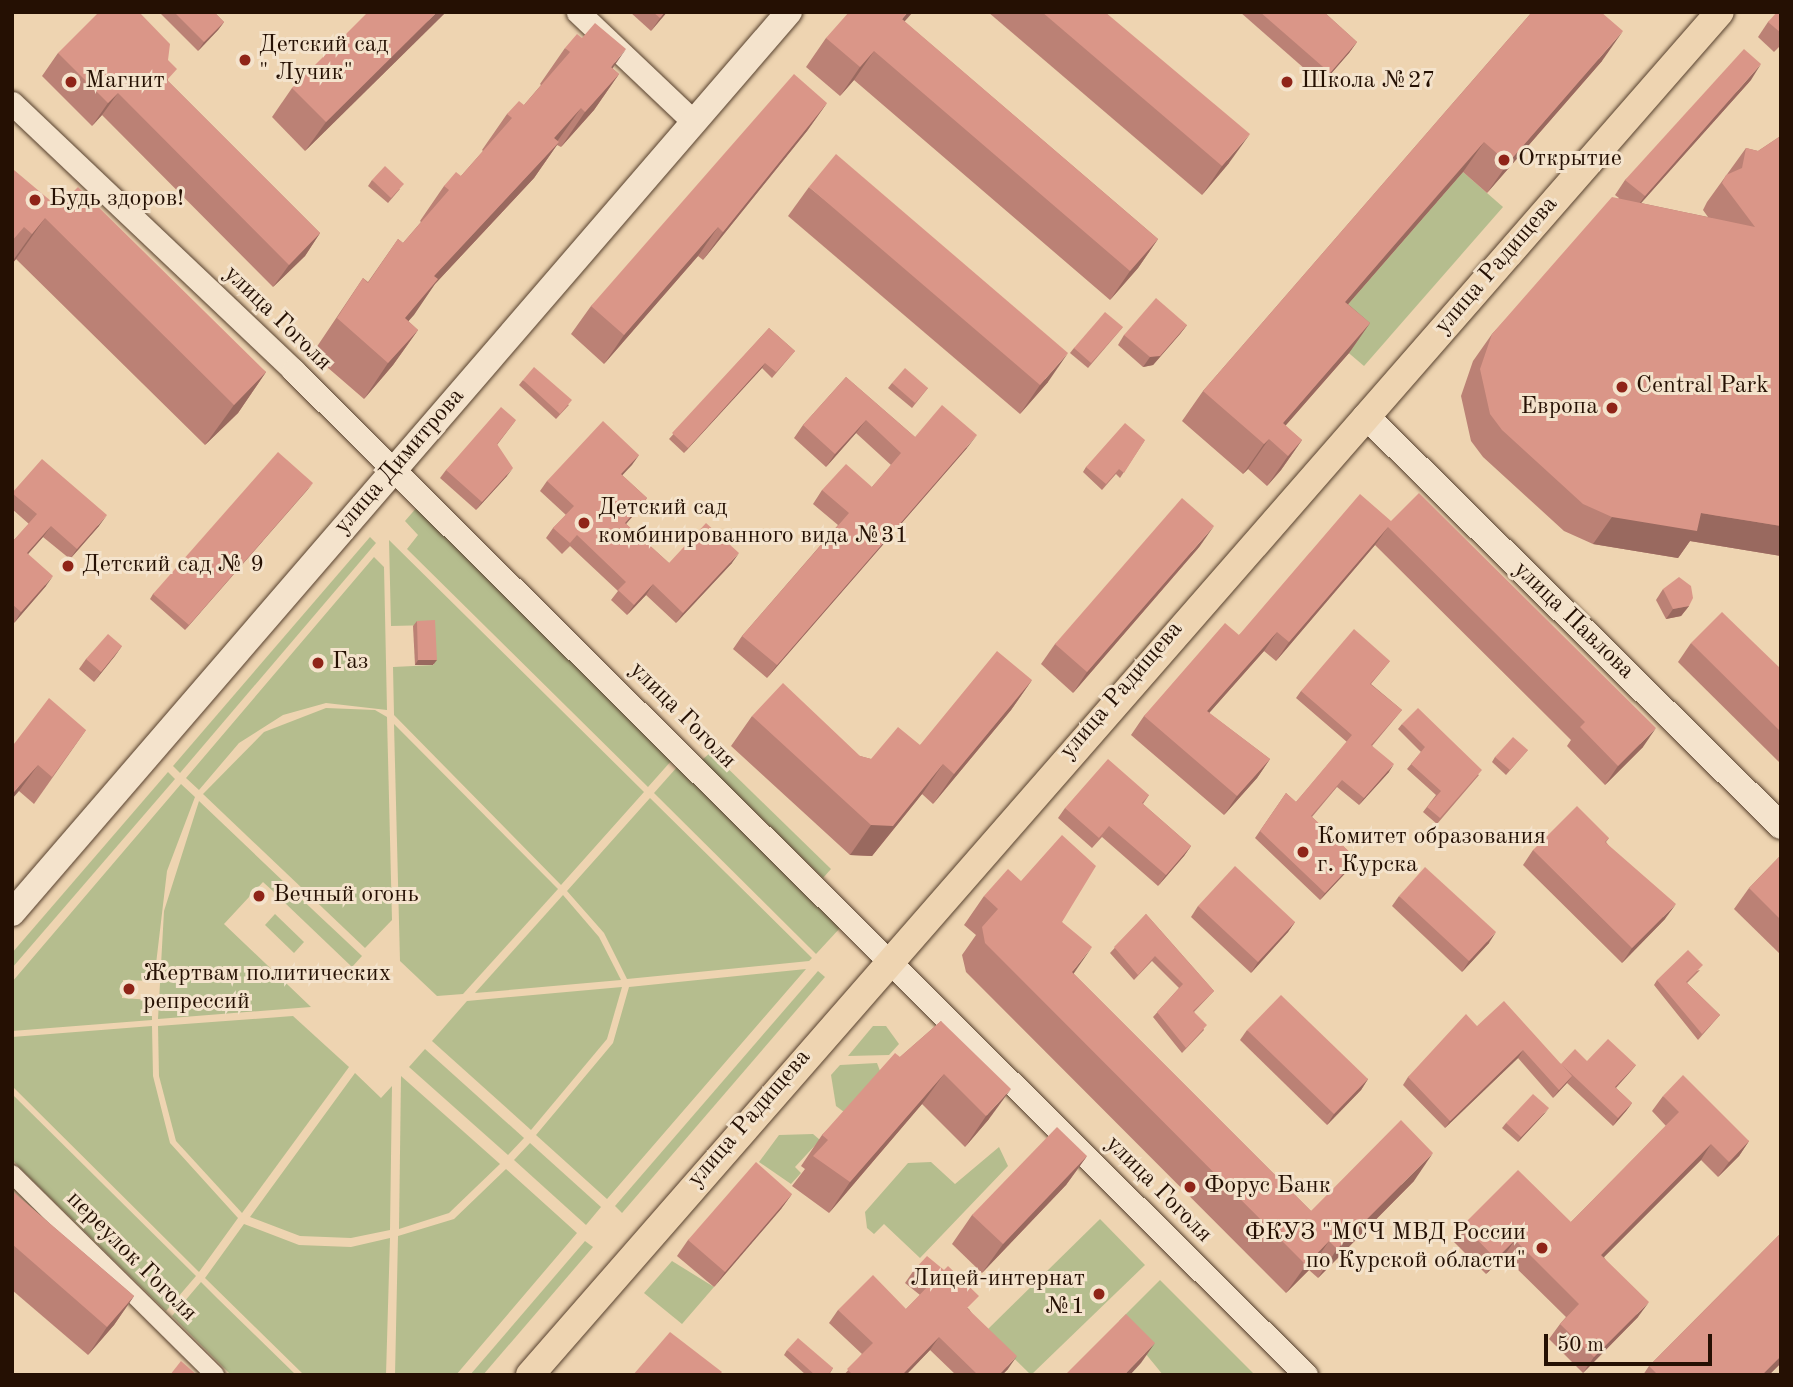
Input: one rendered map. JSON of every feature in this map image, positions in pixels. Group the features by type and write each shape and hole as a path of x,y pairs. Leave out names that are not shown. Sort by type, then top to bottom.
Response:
{"main road":[{"name":"улица Димитрова","path":"12,913 789,12"},
{"name":"улица Радищева","path":"530,1375 888,959 1720,12"},
{"name":"улица Павлова","path":"1366,416 1781,826"}],"street":[{"path":"578,12 694,122"},
{"name":"улица Гоголя","path":"12,103 393,469 1306,1375"},
{"name":"переулок Гоголя","path":"12,1174 215,1375"}],"green space":[{"path":"1463,172 1503,207 1364,366 1324,332"},
{"path":"418,506 672,760 648,787 407,549 418,535 405,521"},
{"path":"370,537 376,543 180,773 173,766"},
{"path":"389,540 644,792 561,885 394,715 393,667 434,665 432,625 391,626"},
{"path":"374,557 384,567 387,710 326,703 283,715 239,743 199,790 186,778"},
{"path":"326,708 375,710 387,717 392,920 365,948 203,794 264,732"},
{"path":"394,724 558,889 463,994 437,996 400,961"},
{"path":"711,752 831,869 823,878 702,760"},
{"path":"678,766 840,928 816,954 654,793"},
{"path":"168,772 175,779 12,968 12,953"},
{"path":"181,784 195,797 167,871 154,981 123,980 122,998 152,1000 152,1020 12,1031 12,982"},
{"path":"650,798 812,958 809,961 627,979 604,933 567,891"},
{"path":"199,801 285,883 275,893 263,882 224,924 311,1007 158,1019 164,911"},
{"path":"295,893 362,956 352,967 285,903"},
{"path":"563,895 599,937 621,980 475,993"},
{"path":"275,914 304,942 294,953 265,925"},
{"path":"806,969 607,1199 536,1135 613,1043 629,987"},
{"path":"818,971 825,977 622,1213 615,1206"},
{"path":"622,987 607,1039 531,1130 432,1041 467,1001"},
{"path":"293,1016 349,1067 242,1213 176,1141 159,1076 158,1026"},
{"path":"152,1026 153,1076 170,1143 238,1218 199,1272 12,1086 12,1037"},
{"path":"873,1026 886,1026 899,1044 889,1055 848,1056"},
{"path":"425,1049 524,1138 508,1155 409,1067"},
{"path":"877,1063 880,1071 844,1112 836,1106 831,1075 840,1065"},
{"path":"355,1073 381,1098 392,1086 390,1230 351,1238 300,1236 250,1217"},
{"path":"401,1076 500,1164 449,1213 399,1229"},
{"path":"12,1094 196,1276 166,1311 12,1160"},
{"path":"813,1134 820,1140 795,1167 801,1173 791,1184 759,1162 779,1135"},
{"path":"530,1143 601,1207 586,1225 514,1160"},
{"path":"999,1147 1008,1166 920,1258 884,1224 874,1234 867,1228 865,1212 908,1163 931,1162 955,1184"},
{"path":"506,1169 577,1233 456,1375 395,1375 398,1236 454,1219"},
{"path":"1100,1219 1145,1265 1031,1375 986,1331"},
{"path":"244,1224 299,1245 351,1247 390,1238 386,1375 304,1375 205,1278"},
{"path":"585,1241 593,1247 483,1375 470,1375"},
{"path":"672,1261 714,1287 682,1324 644,1293"},
{"path":"1160,1280 1255,1375 1163,1375 1119,1321"},
{"path":"201,1282 296,1375 231,1375 172,1316"}],"building":[{"path":"99,12 139,12 170,44 168,60 177,69 167,80 320,233 289,265 118,93 108,103 58,53"},
{"path":"174,12 214,12 224,22 204,42"},
{"path":"368,12 437,12 326,122 292,88"},
{"path":"653,12 665,12 660,18"},
{"path":"849,12 908,12 902,19 1158,239 1130,271 874,51 860,67 826,38"},
{"path":"1042,12 1105,12 1250,134 1222,166"},
{"path":"1260,12 1324,12 1357,42 1330,73"},
{"path":"1532,12 1601,12 1623,31 1508,163 1484,142 1435,198 1345,302 1370,323 1283,423 1302,440 1288,456 1269,439 1264,444 1203,391"},
{"path":"1777,12 1781,12 1781,33 1768,22"},
{"path":"595,23 626,49 611,67 619,74 585,112 581,108 554,138 559,142 434,276 438,279 405,318 418,330 388,363 337,318 363,278 368,283 398,239 403,243 449,190 444,186 456,172 461,176 512,118 507,114 519,101 524,105 570,52 565,48 577,34 582,38"},
{"path":"1744,49 1761,64 1645,196 1625,180"},
{"path":"794,74 827,103 723,232 718,227 624,335 591,306"},
{"name":"Central Park","path":"1781,134 1781,526 1701,513 1697,531 1612,517 1583,504 1502,430 1490,414 1480,369 1492,334 1612,197 1755,227 1722,183 1726,175 1742,168 1746,148 1758,151"},
{"path":"836,154 1068,353 1040,385 809,187"},
{"path":"385,166 404,184 391,198 372,180"},
{"path":"14,170 58,207 78,187 266,372 234,405 45,218 32,234 24,227 12,241"},
{"path":"1156,298 1187,325 1160,356 1150,357 1124,335"},
{"path":"1105,312 1123,327 1091,363 1074,348"},
{"path":"769,328 795,351 776,372 765,363 688,448 672,433"},
{"path":"534,367 572,400 560,414 523,380"},
{"path":"905,368 928,388 915,403 892,383"},
{"path":"846,377 915,437 942,405 977,435 777,665 742,636 849,513 822,490 846,464 872,487 901,453 866,420 835,454 803,425"},
{"path":"501,407 516,420 497,444 513,468 482,502 446,470"},
{"name":"Детский сад комбинированного вида №31","path":"603,421 639,455 621,474 647,498 625,523 669,563 706,523 739,553 683,613 653,584 634,605 618,590 626,582 577,535 570,543 553,528 574,506 547,481"},
{"path":"1125,423 1145,440 1124,473 1119,469 1106,484 1086,467"},
{"path":"278,452 313,483 189,625 153,594"},
{"path":"42,459 107,515 77,549 51,526 27,553 53,576 21,612 12,604 12,540 37,514 12,493"},
{"path":"1419,493 1656,728 1618,766 1580,727 1585,722 1388,527 1289,642 1277,632 1207,711 1270,759 1237,796 1144,716 1225,623 1239,635 1360,494 1391,521"},
{"path":"1182,498 1214,526 1087,672 1055,644"},
{"path":"1679,577 1691,586 1693,598 1689,606 1673,609 1663,589"},
{"path":"1722,612 1781,669 1781,732 1691,643"},
{"path":"435,620 437,660 418,660 417,621"},
{"path":"1354,629 1390,661 1370,684 1402,710 1371,745 1394,764 1364,798 1342,780 1311,816 1357,859 1325,893 1260,831 1286,793 1296,802 1352,735 1301,691"},
{"path":"108,634 122,646 101,672 86,659"},
{"path":"997,651 1032,680 954,774 943,764 893,826 871,825 752,716 783,683 860,756 871,759 898,727 920,745"},
{"path":"49,698 86,730 52,777 38,765 12,794 12,742 14,744"},
{"path":"1418,708 1482,770 1440,818 1427,807 1441,791 1411,764 1425,747 1402,724"},
{"path":"1513,737 1528,750 1510,770 1495,757"},
{"path":"1108,759 1149,795 1142,803 1191,846 1166,875 1109,826 1099,838 1065,808"},
{"path":"1577,806 1609,838 1605,842 1676,904 1632,948 1533,850"},
{"path":"1062,835 1096,866 1062,922 1092,947 1072,972 1311,1211 1401,1120 1433,1153 1337,1249 1329,1241 1306,1265 985,943 982,927 998,909 984,896 1008,869 1021,881"},
{"path":"1781,855 1781,920 1749,888"},
{"path":"1235,866 1295,922 1258,962 1198,906"},
{"path":"1425,867 1496,932 1469,961 1399,896"},
{"path":"1146,914 1214,991 1193,1011 1207,1025 1186,1048 1157,1012 1183,984 1155,956 1138,975 1114,947"},
{"path":"1688,950 1703,965 1686,982 1720,1015 1702,1034 1657,980"},
{"path":"1281,995 1368,1079 1334,1114 1247,1030"},
{"path":"1504,1001 1561,1064 1575,1049 1587,1061 1608,1039 1636,1065 1615,1087 1632,1103 1618,1118 1562,1065 1572,1076 1559,1090 1523,1050 1450,1121 1408,1077 1466,1014 1477,1026"},
{"path":"941,1021 1011,1089 986,1116 944,1074 850,1182 813,1156 828,1140 822,1135 895,1053 900,1057"},
{"path":"1683,1075 1749,1141 1729,1162 1711,1144 1601,1255 1649,1302 1594,1357 1560,1324 1579,1304 1515,1240 1496,1259 1463,1225 1518,1170 1571,1222 1679,1112 1663,1096"},
{"path":"1533,1094 1549,1108 1521,1137 1506,1123"},
{"path":"1057,1127 1087,1156 1003,1244 972,1215"},
{"path":"756,1162 792,1194 725,1272 688,1240"},
{"path":"12,1191 134,1296 107,1327 12,1244"},
{"path":"1781,1233 1781,1356 1762,1375 1658,1375 1649,1366"},
{"path":"927,1256 944,1270 948,1266 979,1296 967,1308 1017,1356 999,1375 978,1375 939,1337 902,1375 853,1375 847,1369 873,1343 838,1310 873,1275 906,1309 930,1284 914,1270"},
{"path":"1126,1314 1155,1343 1124,1375 1065,1375"},
{"path":"670,1332 722,1372 719,1375 633,1375"},
{"path":"798,1338 833,1368 828,1375 815,1375 787,1350"},
{"path":"181,1361 197,1375 170,1375"}],"place":[{"name":"Детский сад \" Лучик\"","path":"245,60"},
{"name":"Магнит","path":"71,82"},
{"name":"Школа №27","path":"1287,82"},
{"name":"Открытие","path":"1504,160"},
{"name":"Будь здоров!","path":"35,200"},
{"name":"Central Park","path":"1622,387"},
{"name":"Европа","path":"1612,408"},
{"name":"Детский сад комбинированного вида №31","path":"584,523"},
{"name":"Детский сад № 9","path":"68,566"},
{"name":"Газ","path":"318,663"},
{"name":"Комитет образования г. Курска","path":"1303,852"},
{"name":"Вечный огонь","path":"259,896"},
{"name":"Жертвам политических репрессий","path":"129,989"},
{"name":"Форус Банк","path":"1190,1187"},
{"name":"ФКУЗ \"МСЧ МВД России по Курской области\"","path":"1542,1248"},
{"name":"Лицей-интернат №1","path":"1099,1294"}]}
